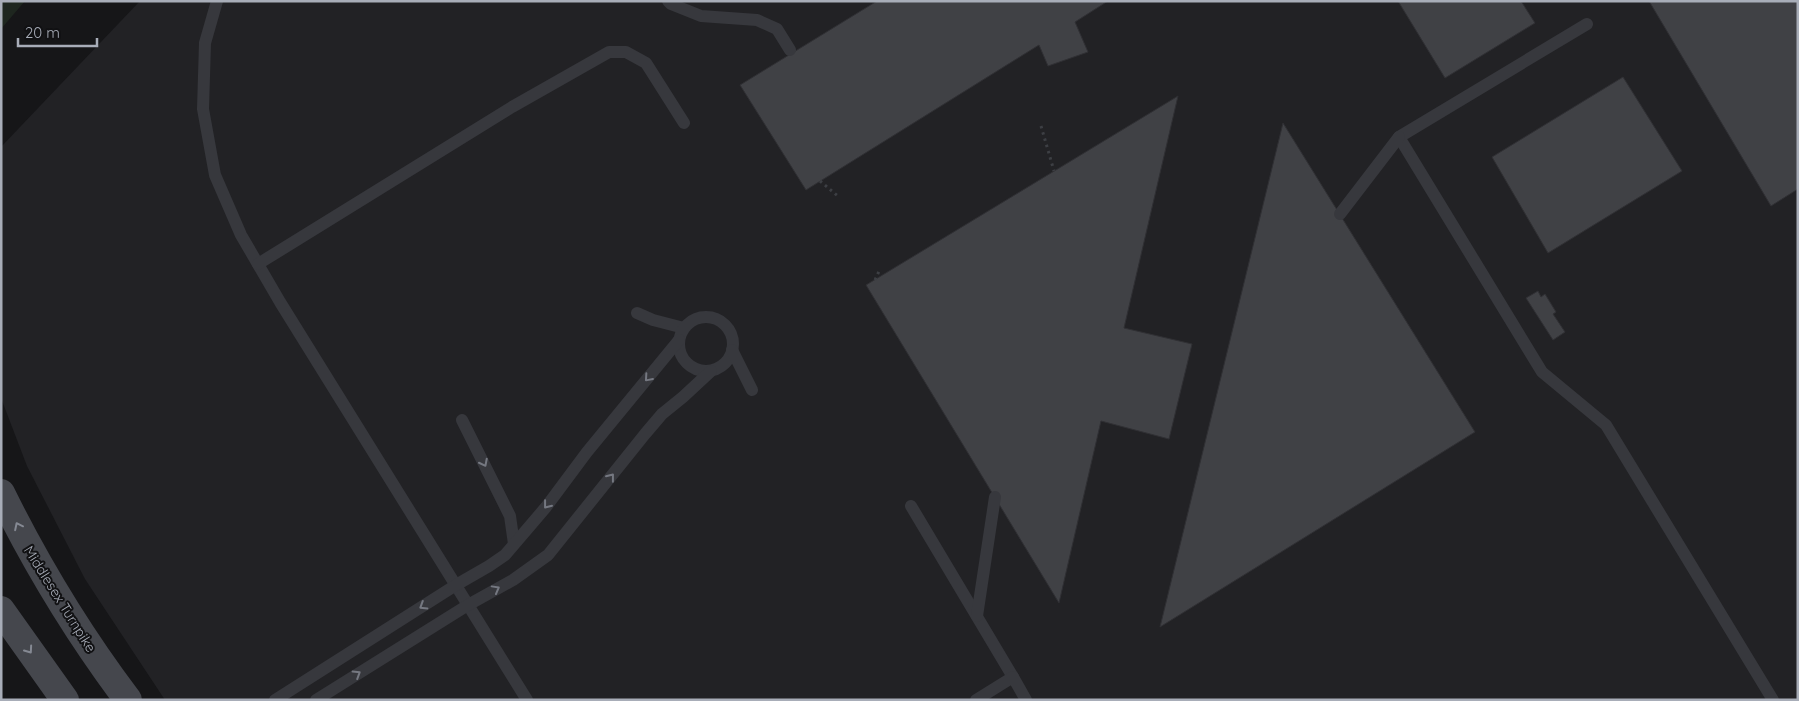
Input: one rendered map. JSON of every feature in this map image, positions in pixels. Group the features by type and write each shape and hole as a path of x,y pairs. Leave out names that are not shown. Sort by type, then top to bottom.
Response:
{"main road":[{"name":"Middlesex Turnpike","path":"1,493 28,546 95,656 128,700"},
{"path":"1,610 65,700"}],"lane":[{"path":"217,1 206,43 203,109 214,175 241,235 280,302 527,700"},
{"path":"668,1 701,16 757,20 777,29 790,50"},
{"path":"1340,214 1398,137 1587,24"},
{"path":"258,264 512,107 609,52 626,52 646,62 684,123"},
{"path":"1398,137 1542,372 1606,425 1773,700"},
{"path":"637,313 681,334"},
{"path":"275,700 505,555 546,507 690,322 708,317 725,325 733,341 730,358 724,364 711,371 683,398 662,414 548,555 513,580 468,605 316,700"},
{"path":"681,334 679,349 681,357 694,369 711,371"},
{"path":"732,350 752,390"},
{"path":"462,420 510,516 514,544"},
{"path":"977,616 995,497"},
{"path":"911,506 1026,700"},
{"path":"976,700 1013,677"}],"path":[{"path":"1041,126 1054,171"},
{"path":"820,181 839,197"},
{"path":"875,280 880,269"}],"shaded area":[{"path":"1,1 25,1 1,29"},
{"path":"140,1 1798,1 1798,700 165,700 85,579 27,466 1,398 1,147"}],"building":[{"path":"877,1 1108,1 1075,22 1088,52 1048,66 1039,45 806,190 740,85"},
{"path":"1398,1 1521,1 1535,23 1445,78"},
{"path":"1649,1 1798,1 1798,189 1771,206"},
{"path":"1623,77 1682,171 1548,253 1492,157"},
{"path":"1178,96 1124,328 1192,344 1169,439 1101,421 1059,603 866,285"},
{"path":"1283,123 1475,432 1160,627"},
{"path":"1538,291 1541,297 1545,294 1556,312 1553,314 1565,332 1553,340 1526,298"}]}
